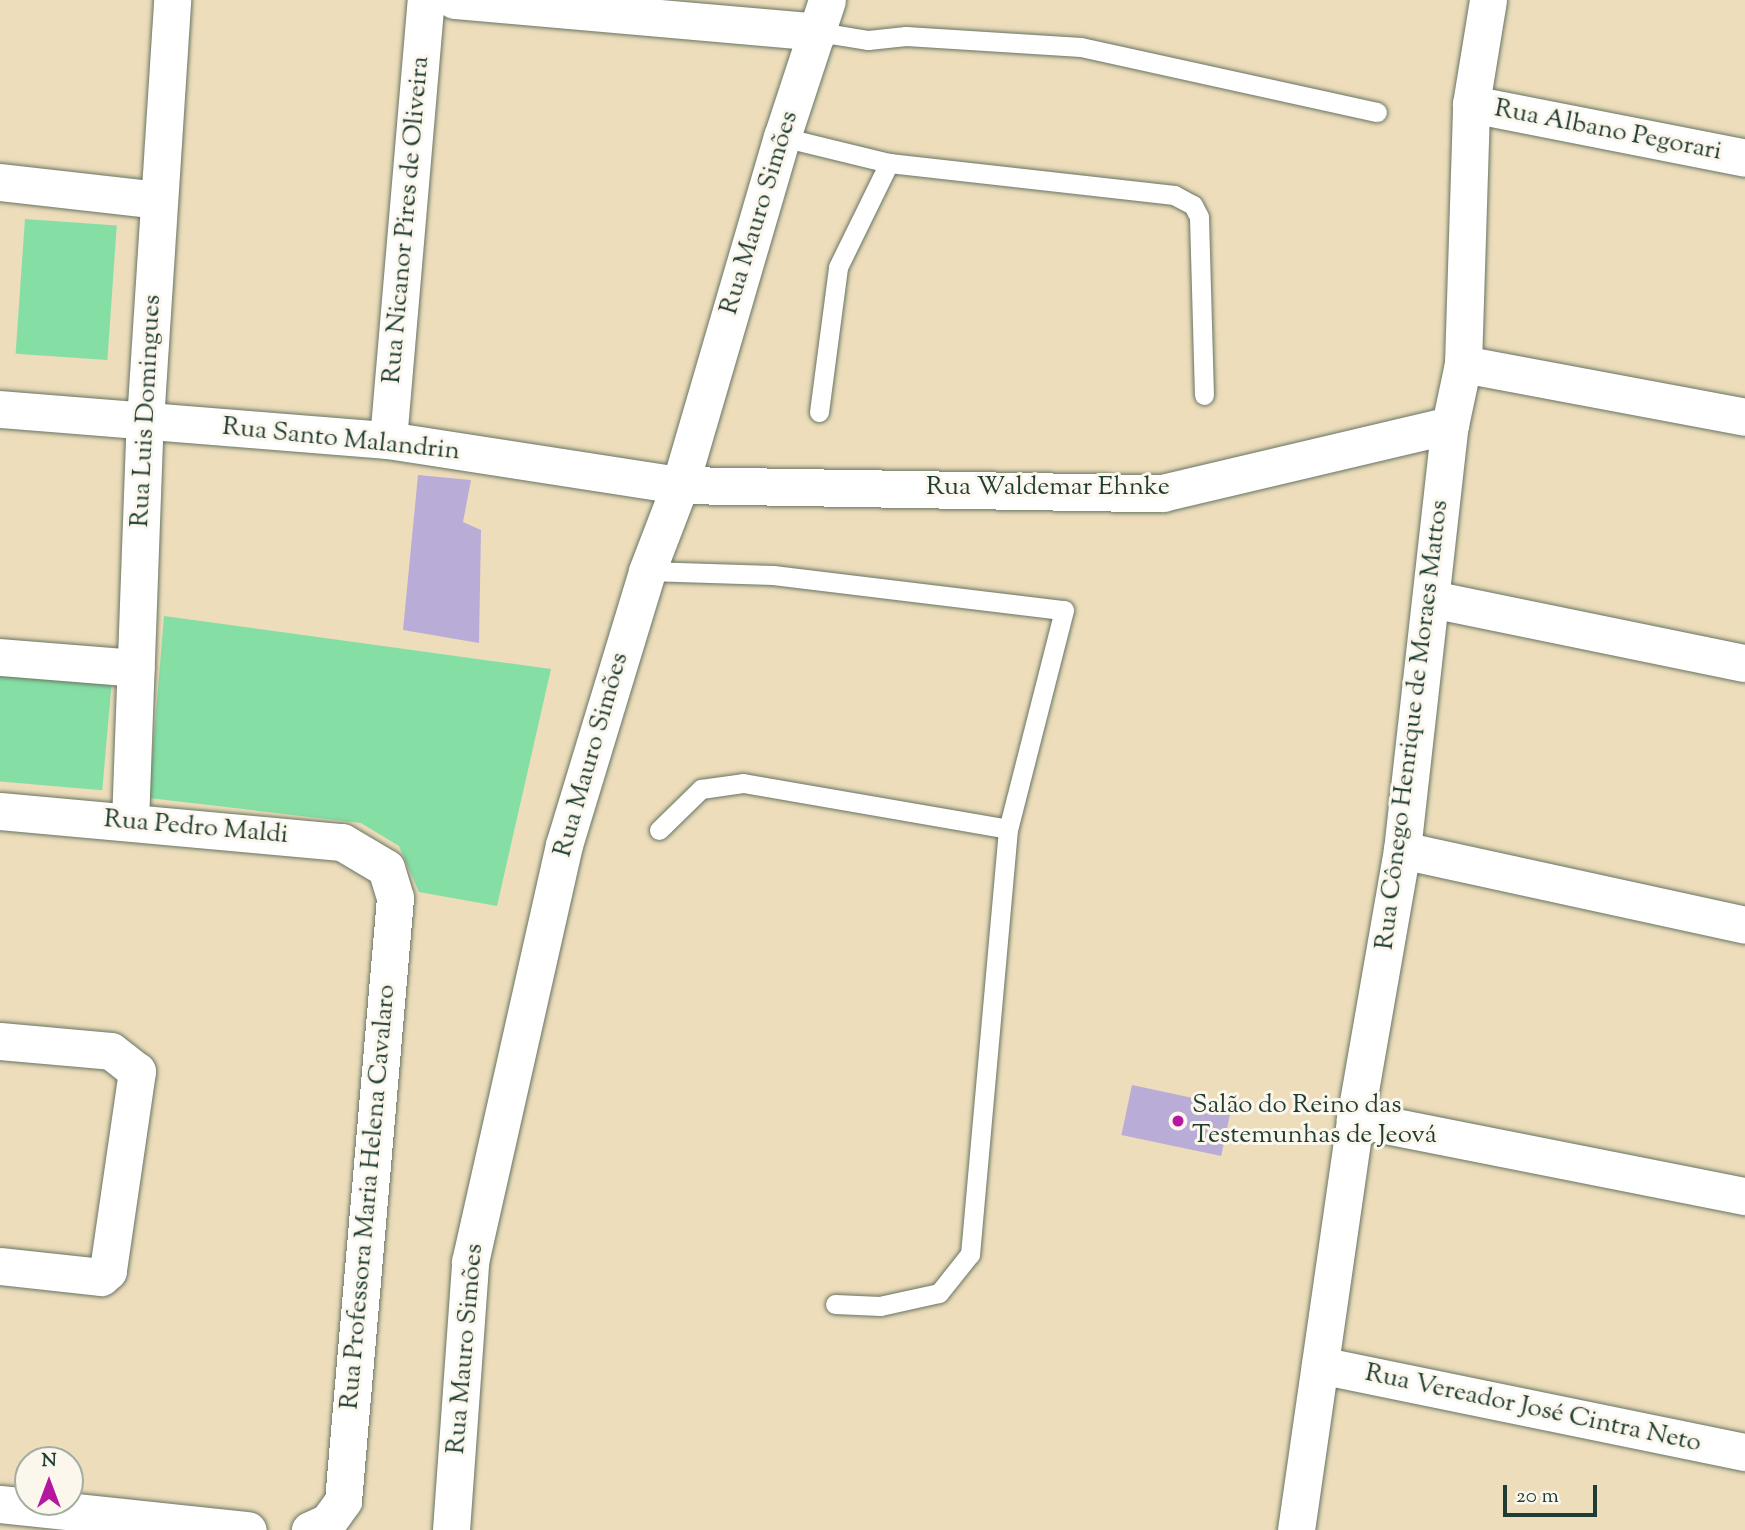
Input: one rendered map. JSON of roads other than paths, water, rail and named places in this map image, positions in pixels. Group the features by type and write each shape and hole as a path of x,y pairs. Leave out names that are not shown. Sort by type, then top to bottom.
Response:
{"street":[{"name":"Rua Luis Domingues","path":"130,822 145,421 172,0"},
{"name":"Rua Nicanor Pires de Oliveira","path":"388,440 426,0"},
{"path":"454,0 823,16"},
{"name":"Rua Cônego Henrique de Moraes Mattos","path":"1296,1530 1354,1119 1402,850 1450,425 1463,364 1471,104 1488,0"},
{"name":"Rua Mauro Simões","path":"451,1530 470,1262 564,845 647,571 680,485 782,137 823,16"},
{"name":"Rua Albano Pegorari","path":"1471,104 1745,158"},
{"path":"0,183 158,200"},
{"path":"1463,364 1745,417"},
{"name":"Rua Santo Malandrin","path":"0,409 388,440 680,485"},
{"name":"Rua Waldemar Ehnke","path":"680,485 1162,493 1450,425"},
{"path":"1432,599 1745,663"},
{"path":"0,657 136,668"},
{"name":"Rua Pedro Maldi","path":"0,811 342,842 386,868"},
{"path":"1402,850 1745,925"},
{"name":"Rua Professora Maria Helena Cavalaro","path":"319,1526 343,1501 395,898 386,868"},
{"path":"0,1041 111,1051 137,1071 108,1271 101,1277 0,1266"},
{"path":"1354,1119 1745,1196"},
{"name":"Rua Vereador José Cintra Neto","path":"1320,1366 1745,1452"},
{"path":"0,1504 248,1530"}],"lane":[{"path":"823,16 868,40 906,36 1080,47 1377,112"},
{"path":"782,137 889,163 1174,195 1193,205 1199,217 1204,395"},
{"path":"819,412 838,267 889,163"},
{"path":"647,571 773,575 1064,610 1008,830 970,1254 939,1293 880,1306 835,1304"},
{"path":"659,831 701,789 743,783 1008,830"}],"place":[{"name":"Salão do Reino das Testemunhas de Jeová","path":"1178,1121"}]}
